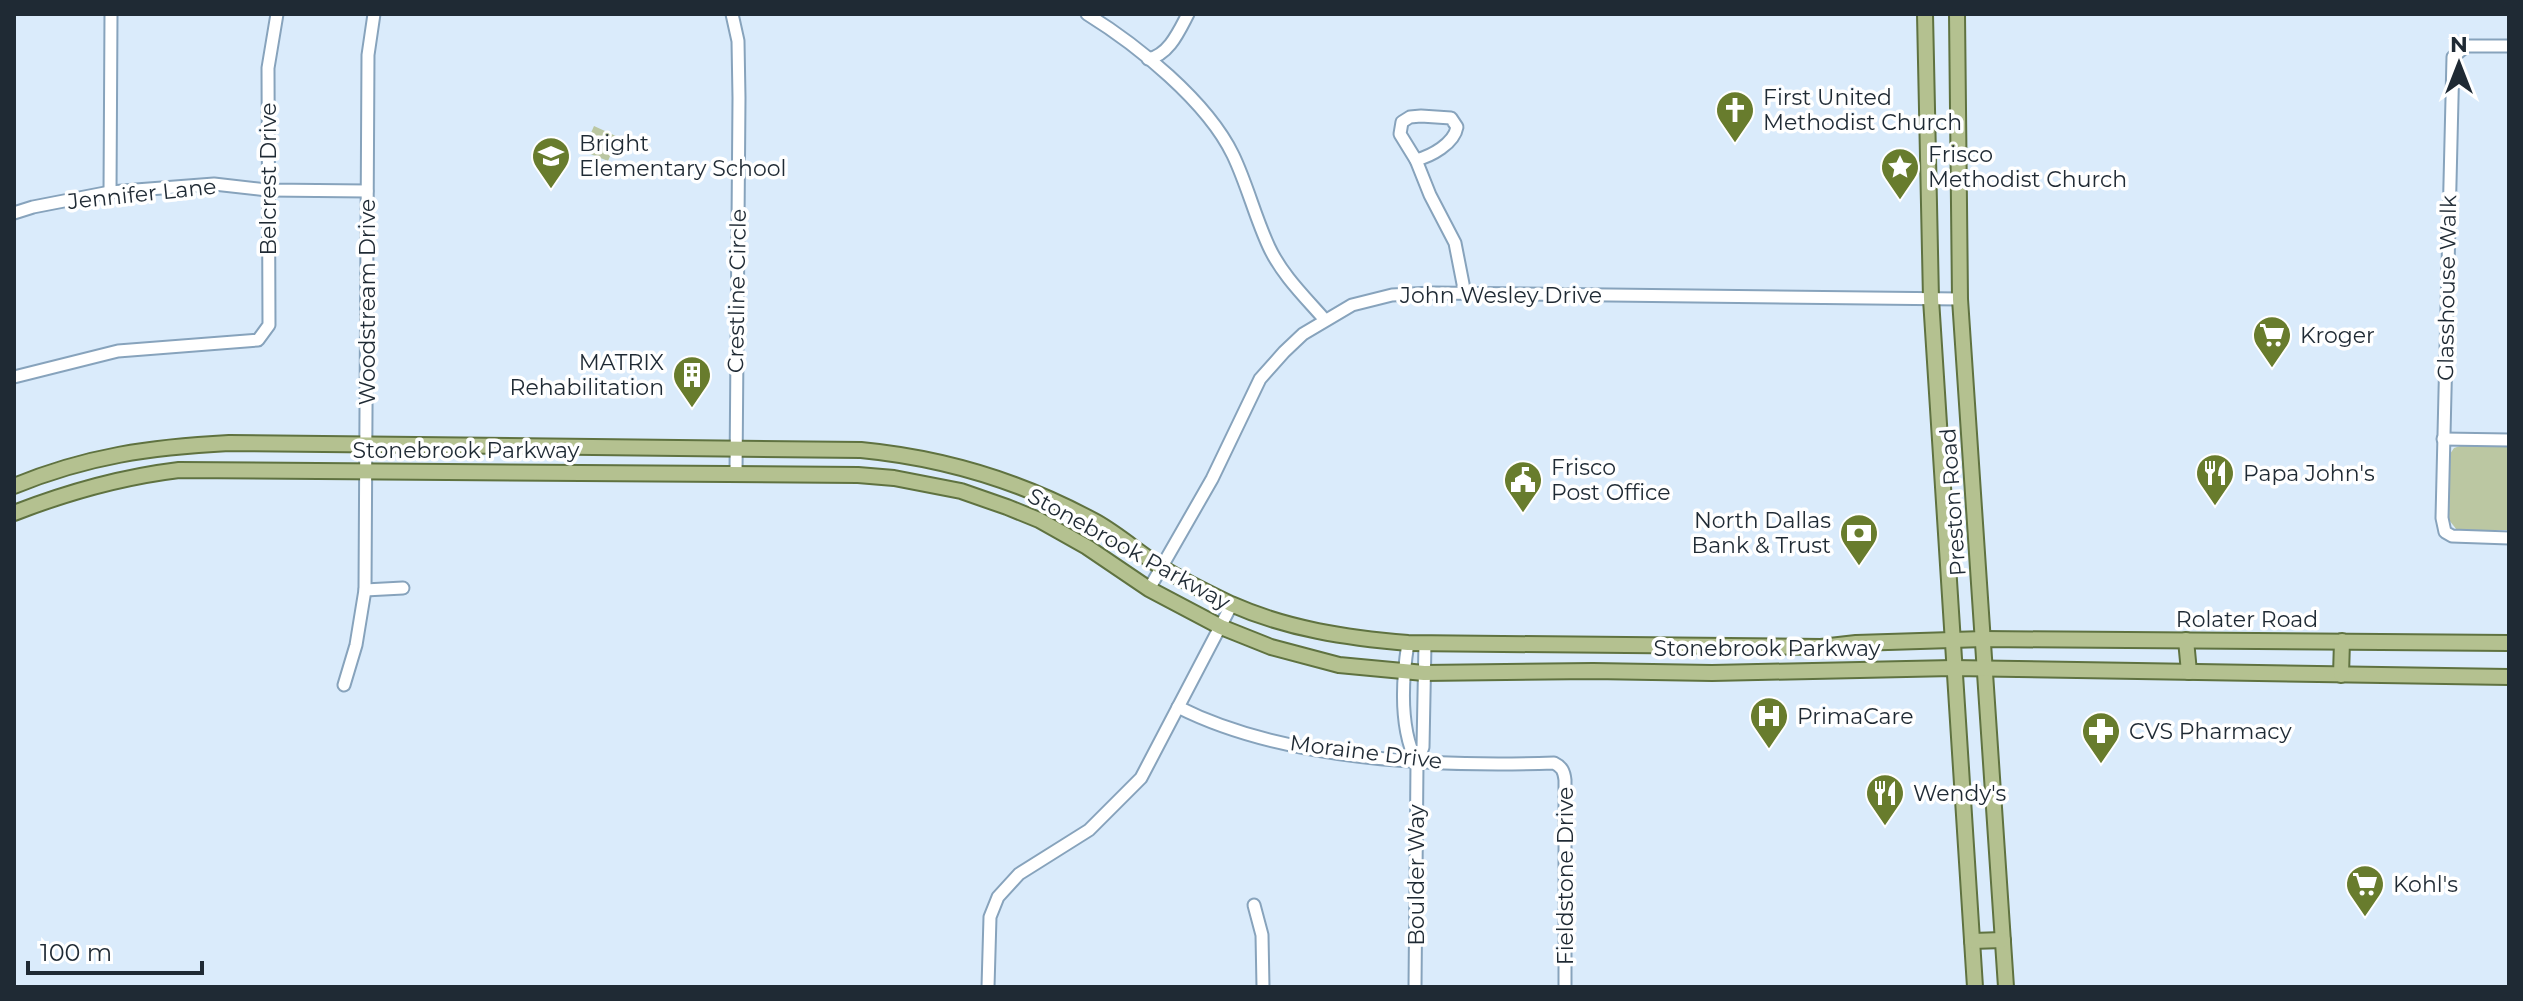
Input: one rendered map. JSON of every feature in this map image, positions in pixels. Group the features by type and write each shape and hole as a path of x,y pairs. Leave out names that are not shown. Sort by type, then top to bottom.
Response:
{"main road":[{"name":"Preston Road","path":"1925,14 1931,299 1975,987"},
{"name":"Preston Road","path":"1957,14 1960,299 2006,987"},
{"name":"Stonebrook Parkway","path":"14,486 89,459 150,449 229,443 861,450 907,454 986,474 1050,499 1099,523 1163,568 1232,604 1275,620 1348,638 1408,643 1821,647 1984,639"},
{"path":"961,491 967,468"},
{"name":"Stonebrook Parkway","path":"14,513 90,486 136,475 179,470 858,475 894,478 961,491 1039,520 1087,547 1149,589 1221,627 1271,647 1339,665 1424,673 1712,673 1986,668"},
{"path":"979,498 986,474"},
{"name":"Rolater Road","path":"1984,639 2509,643"},
{"path":"2186,640 2189,672"},
{"path":"2341,675 2342,641"},
{"path":"1593,645 1593,671"},
{"path":"1712,673 1714,646"},
{"path":"1986,668 2509,677"},
{"path":"1972,941 2003,940"}],"street":[{"path":"110,192 111,14"},
{"name":"Belcrest Drive","path":"14,377 118,351 258,340 269,325 268,68 277,14"},
{"name":"Woodstream Drive","path":"344,685 356,645 365,590 368,55 374,14"},
{"name":"Crestline Circle","path":"732,14 738,41 739,98 736,474"},
{"path":"1087,14 1118,33 1148,59 1188,96 1220,134 1232,153 1269,247 1284,272 1325,320"},
{"path":"1148,59 1158,57 1177,36 1188,14"},
{"name":"Glasshouse Walk","path":"2509,46 2466,46 2453,57 2442,518 2445,532 2452,536 2509,538"},
{"path":"1416,160 1450,142 1457,127 1451,118 1410,117 1402,122 1400,134 1416,160 1455,243 1465,294"},
{"name":"Jennifer Lane","path":"14,213 110,192 214,184 267,190 367,191"},
{"name":"John Wesley Drive","path":"1149,589 1212,479 1260,379 1303,334 1352,305 1373,298 1432,293 1960,299"},
{"path":"2443,439 2509,440"},
{"path":"365,590 403,588"},
{"path":"988,987 990,917 998,897 1019,874 1089,830 1141,778 1232,604"},
{"name":"Boulder Way","path":"1408,643 1403,672 1408,745 1417,763"},
{"name":"Boulder Way","path":"1415,987 1417,763 1423,747 1425,643"},
{"name":"Moraine Drive","path":"1178,707 1202,719 1256,736 1318,749 1417,763 1554,763 1560,766"},
{"name":"Fieldstone Drive","path":"1560,766 1565,780 1565,987"},
{"path":"1254,905 1262,935 1263,987"}],"green space":[{"path":"594,126 618,137 608,161 583,151"},
{"path":"2460,446 2509,446 2509,530 2457,530 2449,520 2450,454"}],"place":[{"name":"First United Methodist Church","path":"1735,144"},
{"name":"Bright Elementary School","path":"551,190"},
{"name":"Frisco Methodist Church","path":"1900,201"},
{"name":"Kroger","path":"2272,369"},
{"name":"MATRIX Rehabilitation","path":"692,409"},
{"name":"Papa John's","path":"2215,507"},
{"name":"Frisco Post Office","path":"1523,514"},
{"name":"North Dallas Bank & Trust","path":"1859,567"},
{"name":"PrimaCare","path":"1769,750"},
{"name":"CVS Pharmacy","path":"2101,765"},
{"name":"Wendy's","path":"1885,827"},
{"name":"Kohl's","path":"2365,918"}]}
